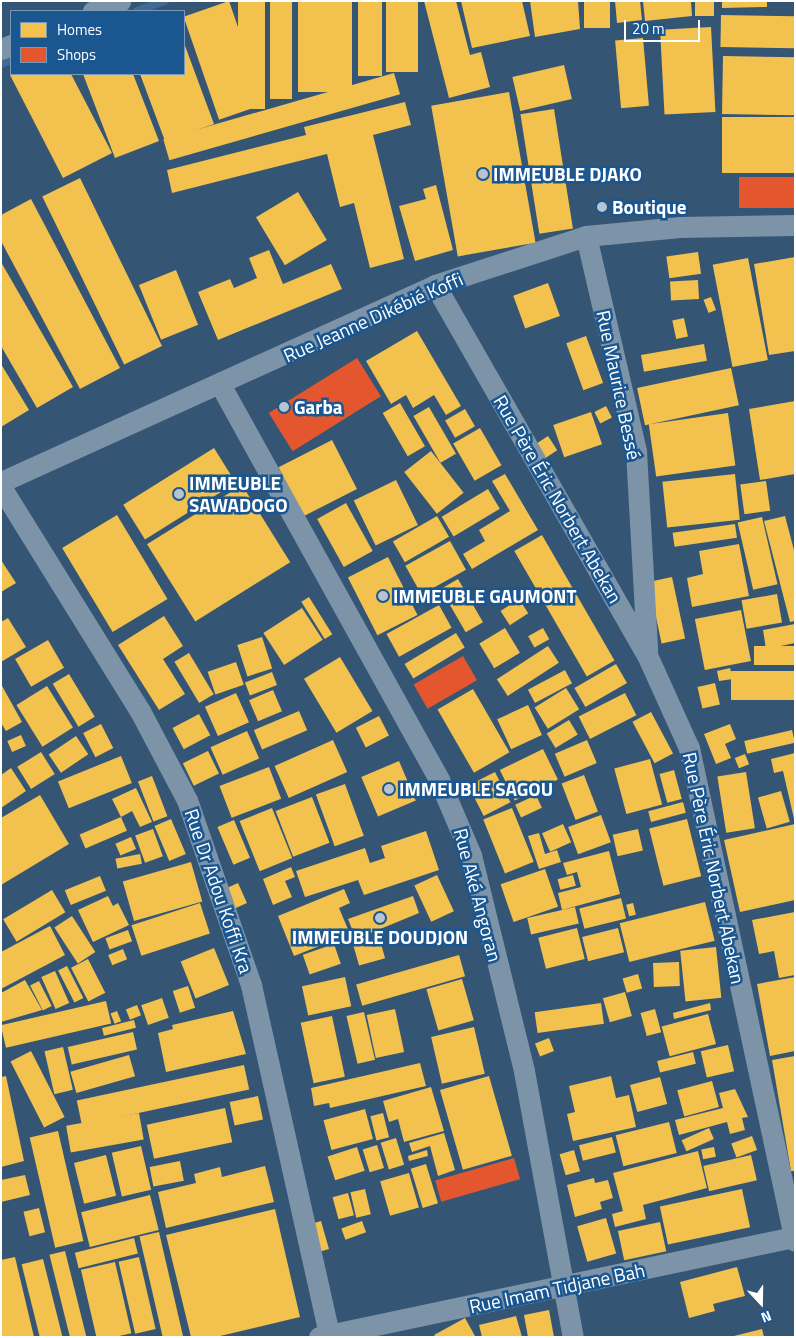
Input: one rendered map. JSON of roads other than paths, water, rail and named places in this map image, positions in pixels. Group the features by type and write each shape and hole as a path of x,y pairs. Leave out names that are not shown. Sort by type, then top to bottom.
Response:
{"street":[{"path":"96,10 120,1"},
{"name":"Rue Jeanne Dikébié Koffi","path":"1,482 221,386 435,285 586,236 680,227 795,225"},
{"name":"Rue Maurice Bessé","path":"586,236 636,451 648,655"},
{"name":"Rue Père Éric Norbert Abekan","path":"435,285 648,655 689,748 707,820 794,1238"},
{"name":"Rue Aké Angoran","path":"221,386 439,780 472,854 524,1071 562,1288 573,1337"},
{"name":"Rue Dr Adou Koffi Kra","path":"1,487 140,712 187,800 251,985 326,1336"},
{"name":"Rue Imam Tidjane Bah","path":"326,1336 794,1238"}],"waterway":[{"path":"140,10 165,1"},
{"path":"1,64 10,60"}],"place":[{"name":"IMMEUBLE DJAKO","path":"483,174"},
{"name":"Boutique","path":"602,207"},
{"name":"Garba","path":"284,407"},
{"name":"IMMEUBLE SAWADOGO","path":"179,494"},
{"name":"IMMEUBLE GAUMONT","path":"383,596"},
{"name":"IMMEUBLE SAGOU","path":"389,789"},
{"name":"IMMEUBLE DOUDJON","path":"380,918"}]}
